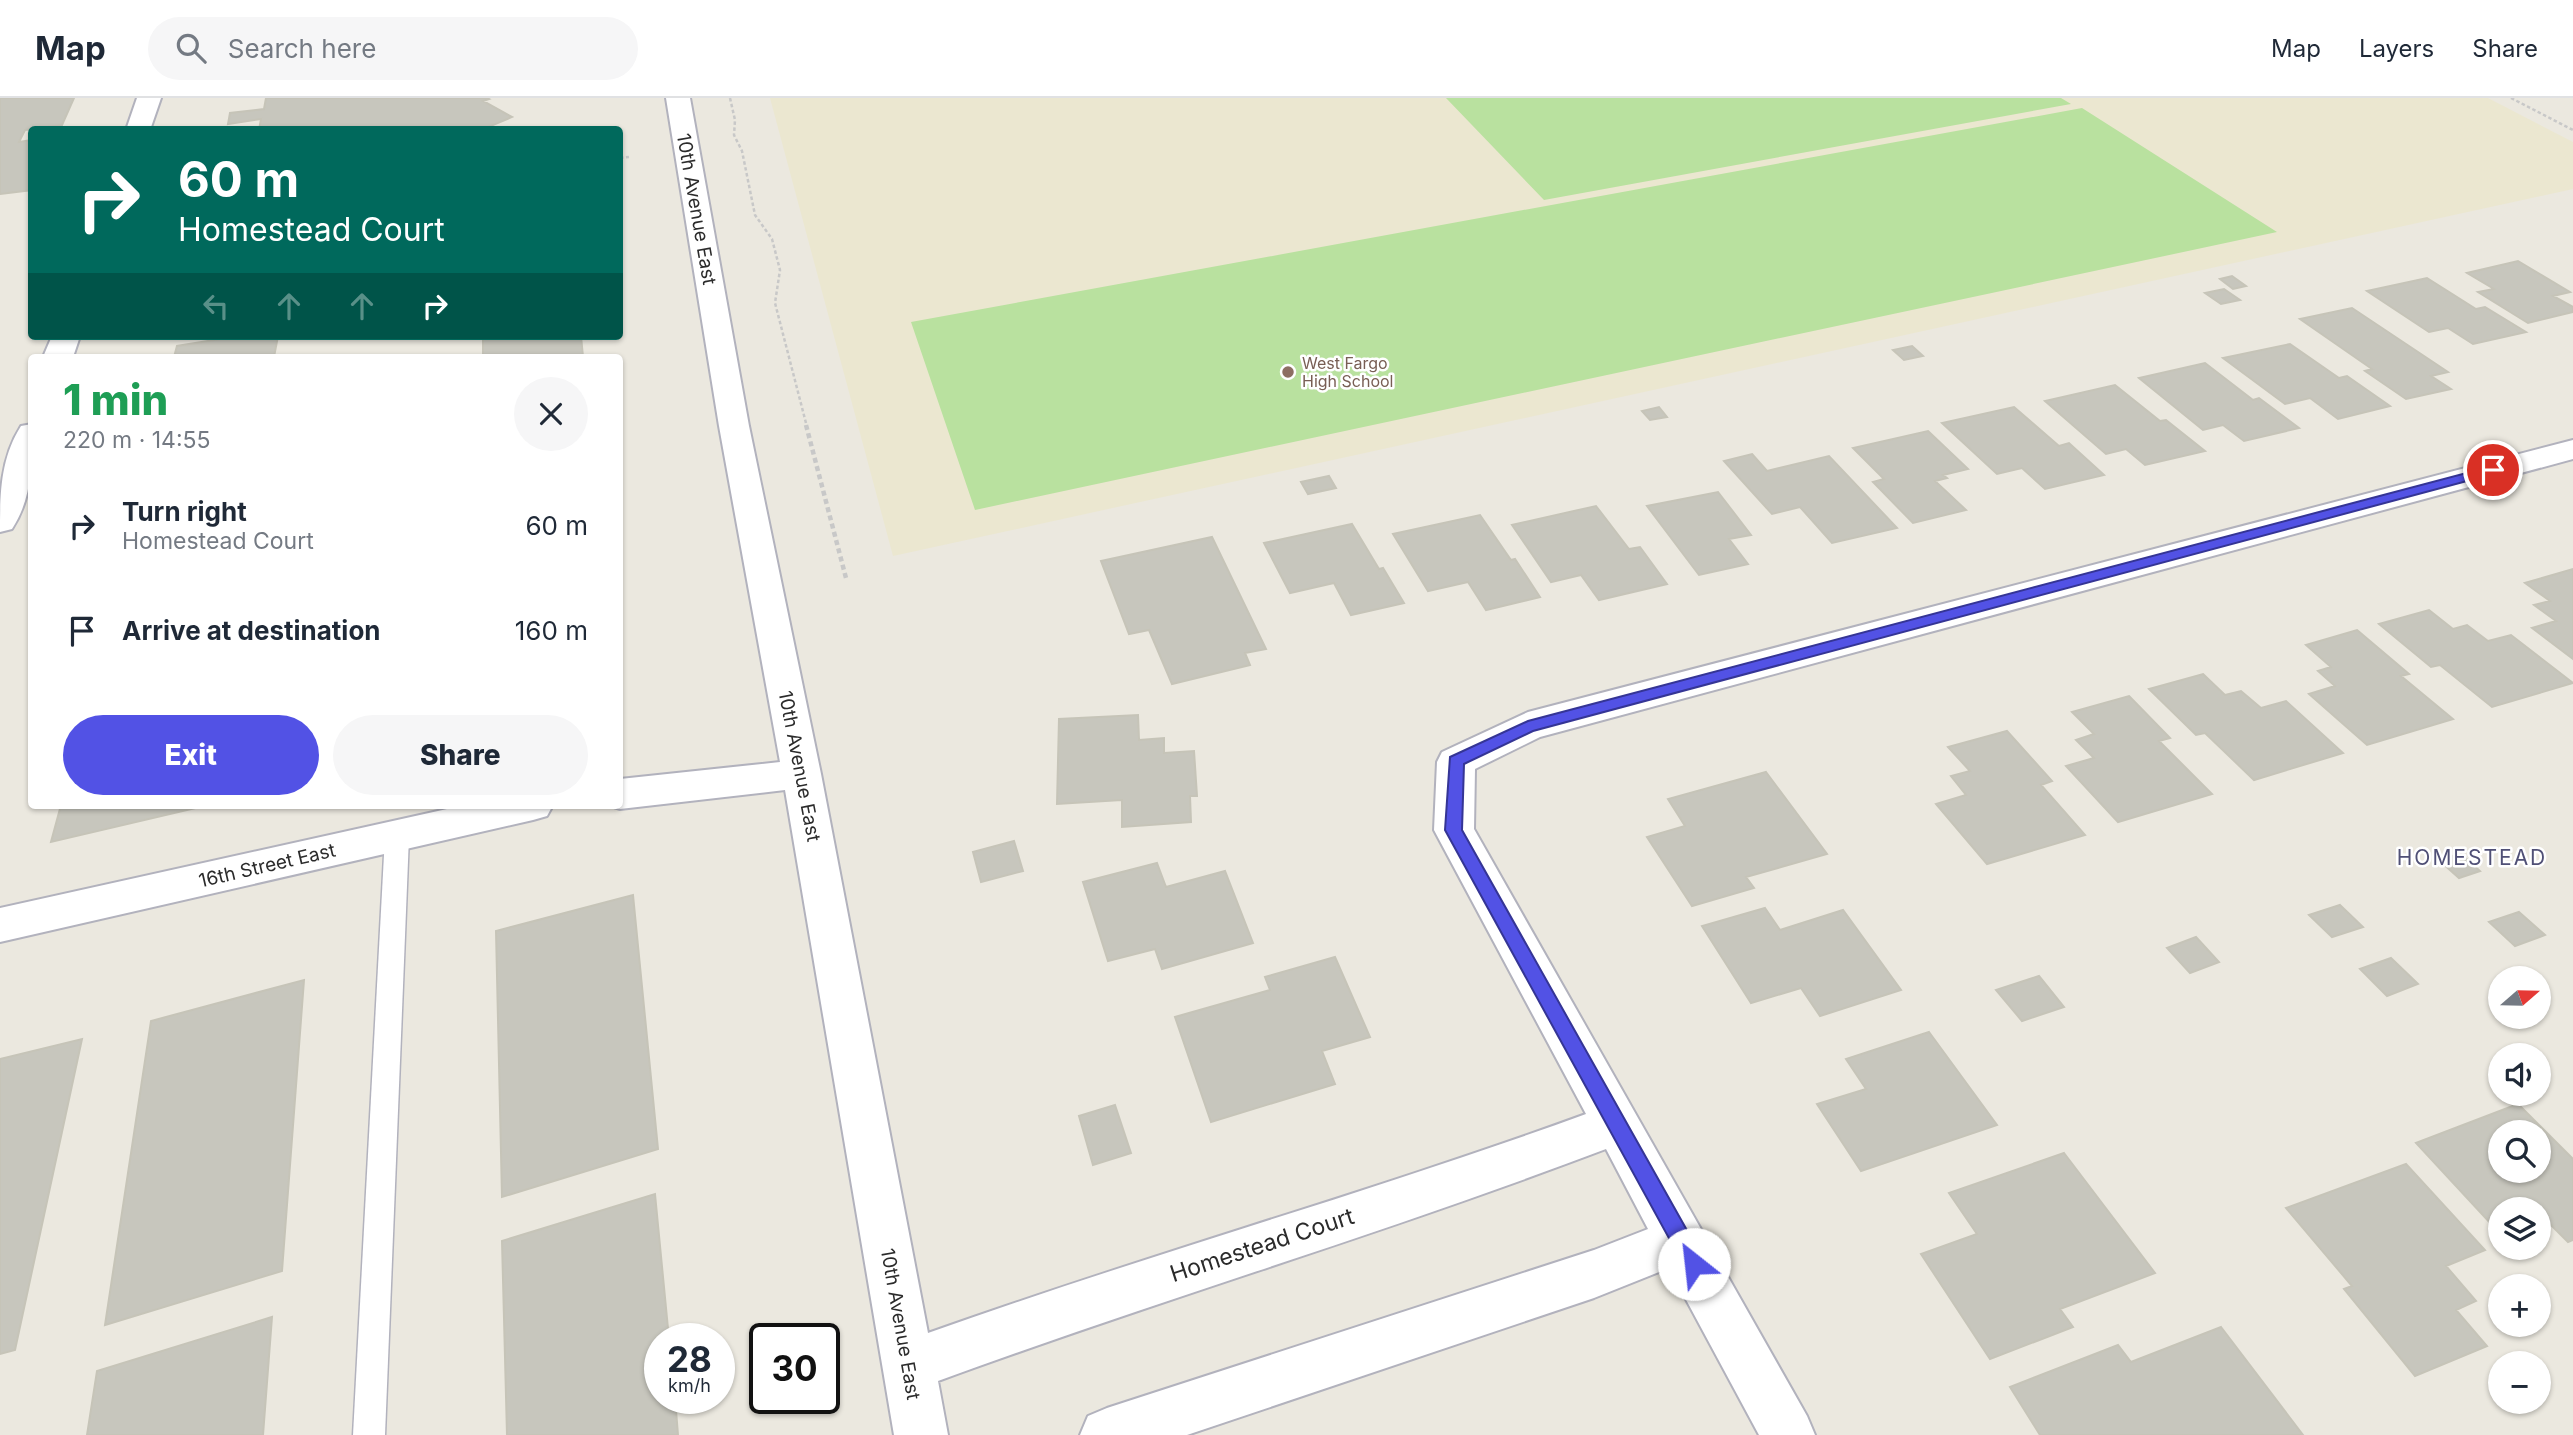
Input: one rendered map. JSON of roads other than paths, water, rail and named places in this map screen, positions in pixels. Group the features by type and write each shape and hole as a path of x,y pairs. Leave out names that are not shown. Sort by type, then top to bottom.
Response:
{"street":[{"path":"139,126 149,98"},
{"name":"10th Avenue East","path":"678,98 734,426 802,774 921,1435"},
{"path":"0,522 28,444"},
{"path":"1788,1435 1454,830 1456,761 1528,726 2573,449"},
{"path":"623,794 802,774"},
{"name":"16th Street East","path":"0,925 515,809"},
{"name":"Homestead Court","path":"908,1366 1024,1323 1533,1157 1617,1124"},
{"path":"1107,1435 1594,1274 1681,1240"}],"lane":[{"path":"369,1435 397,836"}],"place":[{"name":"West Fargo High School","path":"1288,372"}],"district":[{"name":"HOMESTEAD","path":"2472,858"}]}
